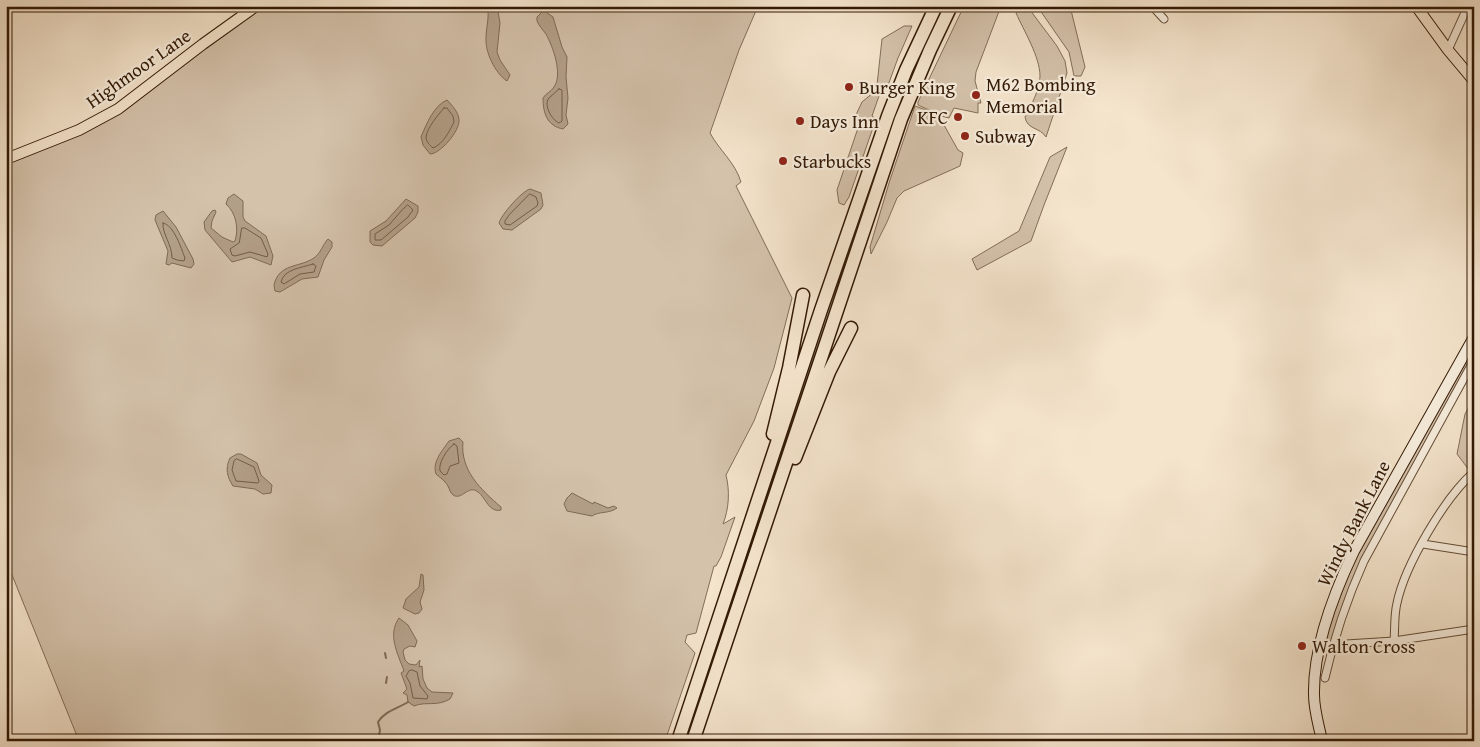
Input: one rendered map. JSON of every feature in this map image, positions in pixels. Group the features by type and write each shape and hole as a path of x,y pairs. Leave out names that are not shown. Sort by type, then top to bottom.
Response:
{"highway":[{"path":"678,741 821,310 888,116 906,70 936,6"},
{"path":"693,741 902,120 930,50 952,6"},
{"path":"756,510 789,368 803,295"},
{"path":"766,520 796,456 829,372 851,328"}],"main road":[{"name":"Highmoor Lane","path":"6,159 79,130 118,108 256,6"},
{"path":"1416,6 1448,50 1474,81"},
{"name":"Windy Bank Lane","path":"1322,741 1314,697 1314,680 1321,645 1338,585 1354,551 1474,337"}],"street":[{"path":"1152,6 1164,19"},
{"path":"1448,50 1468,6"},
{"name":"Windy Bank Lane","path":"1325,678 1332,645 1364,561 1474,360"},
{"path":"1394,641 1396,604 1404,578 1444,506 1456,489 1474,472"},
{"path":"1423,544 1474,552"},
{"path":"1321,645 1394,641 1474,629"}],"shaded area":[{"path":"256,6 758,6 739,50 710,133 738,175 741,182 736,186 792,298 774,368 754,421 726,475 728,500 723,524 735,517 721,557 716,566 714,566 696,633 687,635 685,642 695,653 665,741 79,741 6,560 6,159 118,109"},
{"path":"964,6 1001,6 976,72 975,81 981,103 978,103 978,113 954,108 949,118 941,116 940,123 944,125 958,150 963,153 960,166 904,191 897,198 871,254 870,247 889,183 915,106 940,115 918,105 918,102"},
{"path":"1027,6 1057,46 1065,61 1067,73 1046,137 1028,124 1025,117 1037,92 1040,76 1035,52 1016,13"},
{"path":"1037,6 1070,6 1085,67 1081,76 1074,76 1069,52"},
{"path":"904,26 912,26 887,88 877,85 882,39"},
{"path":"874,92 880,93 872,116 876,119 849,197 844,205 839,203 837,190 859,125 855,117 862,102"},
{"path":"1067,147 1031,241 977,270 972,259 1019,231 1050,157"},
{"path":"1474,337 1474,360 1364,561 1332,645 1321,645 1338,585"},
{"path":"1473,400 1474,472 1472,474 1457,454 1465,414"}],"water":[{"path":"487,6 497,6 500,23 497,52 510,75 507,81 495,68 487,49"},
{"path":"543,11 553,17 567,57 568,98 566,115 568,124 563,129 550,122 544,109 543,98 554,87 558,75 556,60 551,46 546,34 537,21 537,17"},
{"path":"447,100 458,115 458,125 453,136 444,146 430,154 423,145 421,137 434,111"},
{"path":"530,189 541,193 543,205 541,209 512,230 503,229 499,223 504,215 517,199"},
{"path":"234,194 243,201 243,217 245,221 266,236 273,256 271,265 250,257 232,262 205,230 204,222 212,211 215,210 211,228 222,237 233,242 235,241 236,221 226,204 228,198"},
{"path":"406,199 418,206 415,218 382,246 373,245 370,242 370,231 386,221"},
{"path":"163,211 176,227 193,259 194,264 191,268 172,263 166,264 168,251 155,220 156,215"},
{"path":"328,239 332,242 332,247 324,260 318,277 302,279 280,292 275,291 274,285 280,273 285,269 314,258"},
{"path":"459,438 463,442 465,462 473,479 501,507 501,510 493,509 474,490 459,496 453,495 446,483 436,474 435,465 441,453 449,441"},
{"path":"241,454 257,463 261,475 272,485 271,493 263,494 255,489 233,486 227,469 230,458"},
{"path":"572,493 593,504 594,502 608,508 614,506 617,508 592,516 567,511 564,504"},
{"path":"421,574 423,575 424,590 420,602 422,609 419,613 415,614 403,608 406,599 419,587"},
{"path":"399,618 408,625 417,641 415,647 410,646 404,649 405,660 409,664 416,665 420,660 419,667 422,666 423,679 427,688 432,692 453,693 450,699 440,703 414,706 408,702 407,695 403,693 407,689 401,673 404,671 394,638 394,631"}],"waterway":[{"path":"385,653 386,658"},
{"path":"386,683 387,677"},
{"path":"378,741 380,730 378,722 381,718 408,702"}],"place":[{"name":"Burger King","path":"849,87"},
{"name":"M62 Bombing Memorial","path":"976,95"},
{"name":"KFC","path":"958,117"},
{"name":"Days Inn","path":"800,121"},
{"name":"Subway","path":"965,136"},
{"name":"Starbucks","path":"783,161"},
{"name":"Walton Cross","path":"1302,646"}]}
